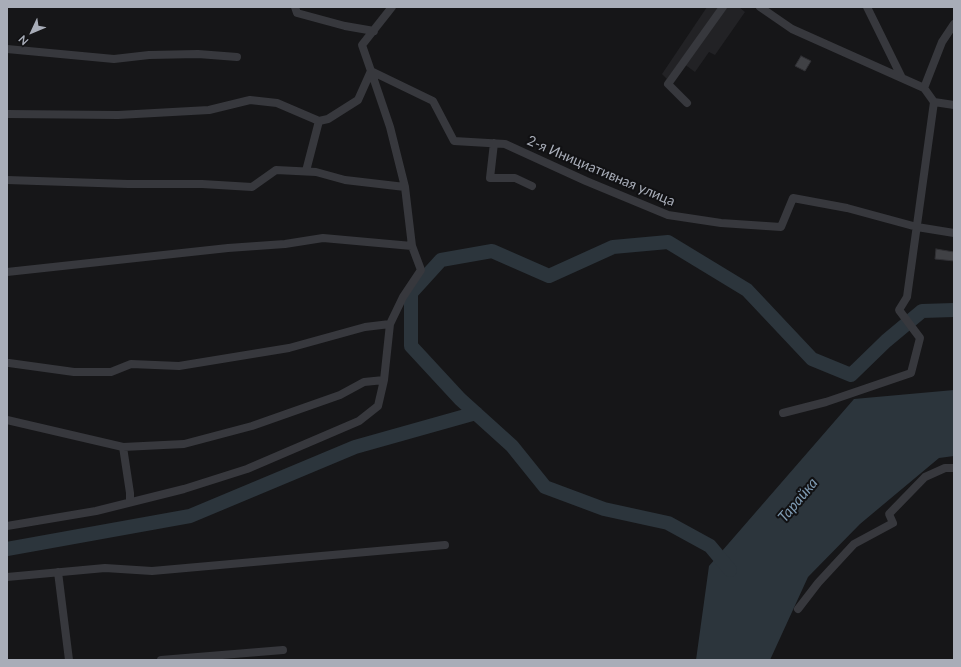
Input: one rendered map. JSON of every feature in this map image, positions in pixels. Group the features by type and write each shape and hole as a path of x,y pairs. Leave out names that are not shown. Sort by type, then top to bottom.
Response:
{"street":[{"path":"295,7 297,13 345,26 374,31"},
{"path":"7,526 96,511 184,489 248,469 359,421 378,406 384,380 390,324 403,297 421,270 412,246 405,187 390,127 362,46 392,7"},
{"path":"688,103 668,84 723,7"},
{"path":"760,7 792,29 924,88 934,102 907,298 899,310 920,338 911,373 826,402 783,413"},
{"path":"867,7 902,78"},
{"path":"924,88 942,42 954,24"},
{"path":"7,50 114,59 149,55 198,54 237,57"},
{"path":"7,114 126,115 210,110 250,100 277,103 319,121 328,119 358,100 371,71"},
{"name":"2-я Инициативная улица","path":"371,71 433,101 454,142 505,144 586,181 668,214 721,223 781,227 794,198 847,208 917,227 954,233"},
{"path":"934,102 954,105"},
{"path":"306,171 319,121"},
{"path":"494,144 490,178 515,178 532,186"},
{"path":"7,180 128,184 202,184 252,188 276,170 316,172 345,180 405,187"},
{"path":"7,272 228,248 285,244 322,238 412,246"},
{"path":"9,363 74,372 112,372 131,364 179,366 289,348 365,327 390,324"},
{"path":"7,420 123,447 184,444 252,426 340,395 364,382 384,380"},
{"path":"123,447 130,502"},
{"path":"798,609 818,583 854,544 893,523 890,514 925,477 945,468 954,468"},
{"path":"7,577 105,568 152,570 445,545"},
{"path":"58,572 69,660"},
{"path":"161,660 283,650"}],"shaded area":[{"path":"707,7 739,7 745,12 715,55 709,52 695,72 680,61 667,79 662,74"}],"water":[{"name":"Тарайка","path":"954,390 954,456 939,458 860,524 808,577 770,660 696,660 709,566 854,399"}],"building":[{"path":"801,56 811,61 805,71 795,66"},
{"path":"936,249 954,252 954,261 935,259"}],"waterway":[{"path":"730,570 710,546 668,523 604,509 545,487 512,446 460,399 411,346 411,293 441,260 492,251 549,276 613,247 668,242 747,290 812,359 851,375 886,341 922,311 954,310"},
{"path":"7,549 190,516 355,447 476,413"}]}
